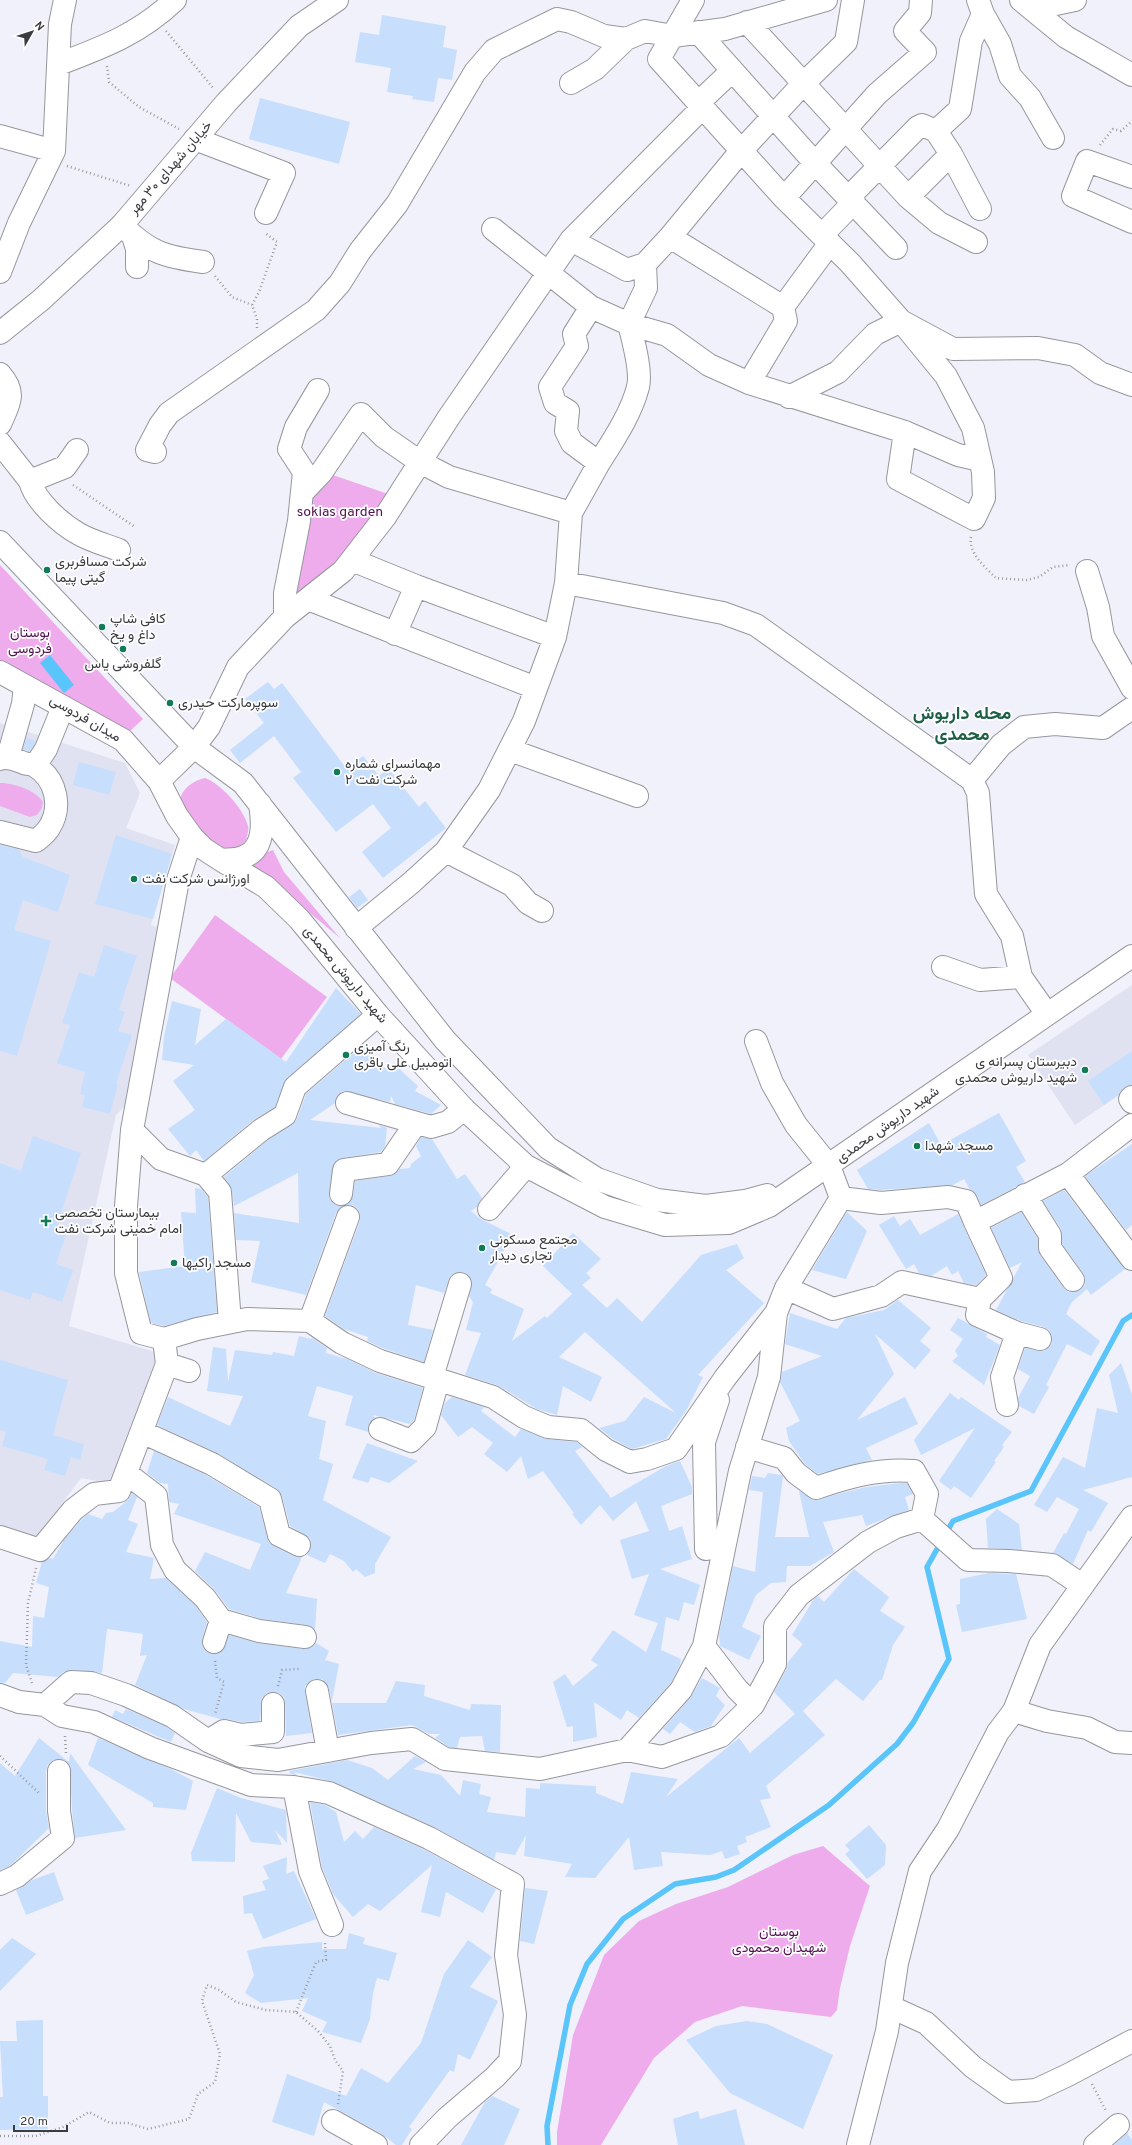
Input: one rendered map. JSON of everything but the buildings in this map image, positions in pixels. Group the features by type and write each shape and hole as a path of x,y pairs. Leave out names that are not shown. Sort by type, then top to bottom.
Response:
{"street":[{"path":"0,272 19,223 52,156 59,64 60,24 66,0"},
{"path":"59,64 116,42 156,18 175,0"},
{"name":"خیابان شهدای ۳۰ مهر","path":"0,333 128,230 150,192 226,103 300,26 338,0"},
{"path":"693,0 658,59 784,198 826,239 901,321 946,376 973,428 983,472 984,498 974,519 898,479 905,432"},
{"path":"571,83 595,69 626,39 645,31 673,36 725,29 826,0"},
{"path":"570,240 626,270 645,264 670,237 741,151 803,84 846,42 853,0"},
{"path":"784,198 844,129 877,94 925,52 905,31 920,13 921,0"},
{"path":"1029,6 1051,5 1075,0"},
{"path":"1029,6 1066,36 1132,75"},
{"path":"936,131 960,109 971,40 980,7"},
{"path":"980,7 1000,44 1010,76 1030,98 1053,138"},
{"path":"155,452 147,450 160,425 169,414 316,310 340,283 360,251 398,204 475,72 494,50 557,19 571,22 604,36 626,39"},
{"path":"747,22 908,197 939,223 976,242"},
{"path":"698,32 732,72 774,115 815,163 852,200 896,248"},
{"path":"159,781 194,747 210,727 238,667 285,617 343,571 385,517 420,462 570,240 732,72"},
{"path":"783,307 852,200 880,167 918,127 922,125 936,131 951,154 980,209"},
{"path":"0,136 52,156"},
{"path":"196,138 284,173 266,212"},
{"path":"908,197 951,154"},
{"path":"1132,177 1088,161 1073,196 1132,222"},
{"path":"493,229 591,307 629,324 667,335 709,365 749,383 789,397 905,432 958,455 980,460"},
{"path":"128,230 150,249 176,258 203,262"},
{"path":"128,230 137,249 137,267"},
{"path":"670,237 783,307 786,320 749,383"},
{"path":"356,928 411,883 446,851 489,790 524,721 554,637 566,583 571,513 599,463 621,429 639,386 636,350 629,324 646,288 645,264"},
{"path":"591,307 574,334 577,346 550,386 555,404 568,411 566,431 572,443 599,463"},
{"path":"901,321 953,349 1038,348 1075,355 1100,373 1132,385"},
{"path":"789,397 838,372 875,334 901,321"},
{"path":"0,374 6,381 11,400 0,424"},
{"path":"285,617 285,593 299,521 304,472 290,448 296,427 318,390"},
{"path":"302,493 321,473 361,414 384,436 420,462 449,477 571,513"},
{"path":"0,443 30,481 32,491 50,512 78,534 119,550"},
{"path":"30,481 71,458"},
{"name":"شهید داریوش محمدی","path":"0,542 194,747 243,782 302,856 356,928 446,1040 548,1148 597,1179 658,1200 706,1206 745,1201 801,1185"},
{"path":"352,560 416,586 554,637"},
{"path":"1087,571 1098,608 1103,636 1132,688"},
{"path":"566,583 723,613 756,625 972,780 978,793 986,894 1012,936 1021,977 1047,1014"},
{"path":"395,634 416,586"},
{"path":"308,599 536,688"},
{"name":"میدان فردوسی","path":"0,672 123,740 159,781"},
{"path":"0,832 36,841 49,829 55,816 57,802 54,788 47,778 35,766 4,758 24,704 25,686"},
{"path":"35,766 46,749 63,707"},
{"path":"972,780 1001,746 1024,727 1055,724 1103,728 1132,708"},
{"path":"510,750 637,796"},
{"name":"شهید داریوش محمدی","path":"159,781 177,816 192,837 204,849 266,887 299,919 378,1015 464,1109 526,1166 605,1207 665,1225 729,1223 769,1206 1132,956"},
{"path":"221,860 244,857 253,850 260,838 263,824 260,804"},
{"path":"192,837 178,880 132,1130 126,1206 126,1273 141,1333 164,1339 197,1329 247,1319 310,1321 342,1343 380,1360 493,1397 524,1417 548,1427 581,1430 606,1450 630,1462 647,1459 676,1449 725,1378 776,1313"},
{"path":"446,851 512,885 528,903 542,911"},
{"path":"943,967 980,980 1021,977"},
{"path":"206,1175 261,1130 285,1115 295,1087 378,1015"},
{"path":"756,1041 772,1083 796,1125 829,1166 841,1198"},
{"path":"1132,1097 1130,1099 1132,1102"},
{"path":"347,1103 431,1127 448,1122 464,1109"},
{"path":"341,1194 344,1170 388,1164 416,1123"},
{"path":"975,1222 1068,1174 1132,1126"},
{"path":"132,1130 161,1159 206,1175 220,1192 230,1322"},
{"path":"489,1209 526,1166"},
{"path":"1068,1174 1132,1259"},
{"path":"1025,1195 1050,1236 1050,1248 1073,1280"},
{"path":"841,1198 881,1203 948,1197 966,1201 1001,1278 980,1299 977,1315 1017,1333 1040,1339"},
{"path":"628,1750 681,1690 704,1646 738,1479 769,1377 776,1313 786,1288 841,1198"},
{"path":"310,1321 348,1217"},
{"path":"786,1288 832,1317 881,1296 902,1282 980,1299"},
{"path":"380,1429 411,1440 425,1427 435,1379 460,1284"},
{"path":"1007,1404 1002,1377 1017,1333"},
{"path":"0,1537 40,1550 73,1510 94,1494 119,1491 167,1364 164,1339"},
{"path":"167,1364 190,1371"},
{"path":"706,1549 704,1442 725,1378"},
{"path":"142,1432 212,1464 270,1499 279,1534 299,1545"},
{"path":"748,1447 784,1458 796,1473 816,1488 856,1475 894,1469 914,1471 927,1494 926,1523"},
{"path":"126,1473 156,1496 162,1545 175,1570 205,1598 221,1620 258,1631 305,1637"},
{"path":"858,2145 887,2031 897,1963 920,1871 948,1829 998,1732 1014,1711 1040,1645 1132,1517"},
{"path":"53,1711 71,1682 90,1683 126,1695 172,1716 208,1741 241,1756 278,1760 371,1743 412,1740 445,1759 540,1769 628,1750 662,1757 721,1736 753,1705 775,1664 775,1626 799,1595 868,1542 896,1527 926,1523 968,1560 1009,1560 1052,1565 1082,1585"},
{"path":"214,1642 221,1620"},
{"path":"704,1646 737,1689 753,1705"},
{"path":"317,1691 328,1751"},
{"path":"0,1695 19,1702 94,1722 164,1753 251,1786 294,1787 329,1793 429,1838 513,1884 506,1955 515,2015 510,2061 496,2077 447,2118 421,2145"},
{"path":"208,1741 224,1732 241,1735 272,1732 273,1704"},
{"path":"1014,1711 1047,1721 1087,1728 1115,1742 1132,1743"},
{"path":"0,1884 17,1876 63,1838 59,1811 59,1772"},
{"path":"294,1787 310,1871 332,1925"},
{"path":"891,2007 926,2024 973,2067 1008,2092 1036,2090 1132,2041"},
{"path":"333,2121 376,2145"},
{"path":"1095,2145 1118,2125"}],"path":[{"path":"156,18 226,103"},
{"path":"103,47 109,82 139,107 196,138"},
{"path":"1088,161 1113,129 1121,131 1132,121"},
{"path":"52,156 150,192"},
{"path":"252,305 260,292 277,242 264,232 270,217 266,212"},
{"path":"203,262 232,297 252,305 257,320 258,350"},
{"path":"71,458 65,479 135,527"},
{"path":"974,519 970,542 979,560 996,578 1027,580 1039,576 1053,567 1069,565 1087,571"},
{"path":"40,1550 28,1603 26,1665 33,1685 53,1711 66,1742 66,1759 59,1772"},
{"path":"208,1741 224,1682 217,1678 214,1642"},
{"path":"273,1704 282,1670 299,1670"},
{"path":"0,1756 47,1803 59,1811"},
{"path":"296,2012 316,1962 326,1960 324,1928 332,1925"},
{"path":"0,2136 36,2136 63,2127 89,2112 110,2123 128,2123 148,2129 189,2119 198,2094 215,2082 220,2054 212,2036 202,2001 207,1985 219,1990 236,2002 266,2010 296,2012 318,2031 330,2046 335,2060 343,2071 338,2105 333,2121"},
{"path":"1083,2067 1108,2116 1118,2125"}],"shaded area":[{"name":"بیمارستان تخصصی امام خمینی شرکت نفت","path":"0,723 125,763 140,793 126,828 175,845 151,925 166,930 130,1101 116,1115 69,1326 158,1353 112,1479 102,1482 81,1478 33,1542 0,1530"},
{"name":"دبیرستان پسرانه ی شهید داریوش محمدی","path":"1132,985 1132,1086 1075,1125 1028,1055"}],"green space":[{"name":"sokias garden","path":"327,473 394,496 340,567 291,605 307,502"},
{"name":"بوستان فردوسی","path":"0,565 143,719 129,732 0,660"},
{"path":"205,778 217,785 231,798 246,819 248,834 246,841 237,849 218,850 197,828 183,808 181,803 182,794 192,783"},
{"path":"0,783 11,784 24,788 40,798 43,802 42,808 37,815 30,817 0,806"},
{"path":"273,850 284,872 340,938 293,899 250,870 259,857"},
{"path":"215,915 327,997 281,1059 170,978"},
{"name":"بوستان شهیدان محمودی","path":"823,1846 870,1886 850,1946 840,1988 837,2010 831,2017 742,2006 695,2022 654,2058 601,2145 557,2145 557,2132 573,2035 604,1955 639,1921 676,1904 728,1887 793,1855"}],"water":[{"path":"50,655 74,685 64,693 40,663"}],"waterway":[{"path":"945,1535 953,1521 1031,1491 1123,1321 1132,1315"},
{"path":"548,2145 547,2126 570,2005 587,1964 623,1919 675,1884 716,1877 734,1870 829,1805 897,1744 913,1723 949,1659 927,1567 941,1542"}],"place":[{"name":"شرکت مسافربری گیتی پیما","path":"47,570"},
{"name":"کافی شاپ داغ و یخ","path":"102,627"},
{"name":"گلفروشی یاس","path":"123,649"},
{"name":"سوپرمارکت حیدری","path":"170,703"},
{"name":"مهمانسرای شماره ۲ شرکت نفت","path":"337,772"},
{"name":"اورژانس شرکت نفت","path":"134,879"},
{"name":"رنگ آمیزی اتومبیل علی باقری","path":"346,1055"},
{"name":"دبیرستان پسرانه ی شهید داریوش محمدی","path":"1085,1070"},
{"name":"مسجد شهدا","path":"917,1146"},
{"name":"بیمارستان تخصصی امام خمینی شرکت نفت","path":"46,1221"},
{"name":"مجتمع مسکونی تجاری دیدار","path":"482,1248"},
{"name":"مسجد راکیها","path":"174,1263"}],"district":[{"name":"محله داریوش محمدی","path":"962,724"}]}
